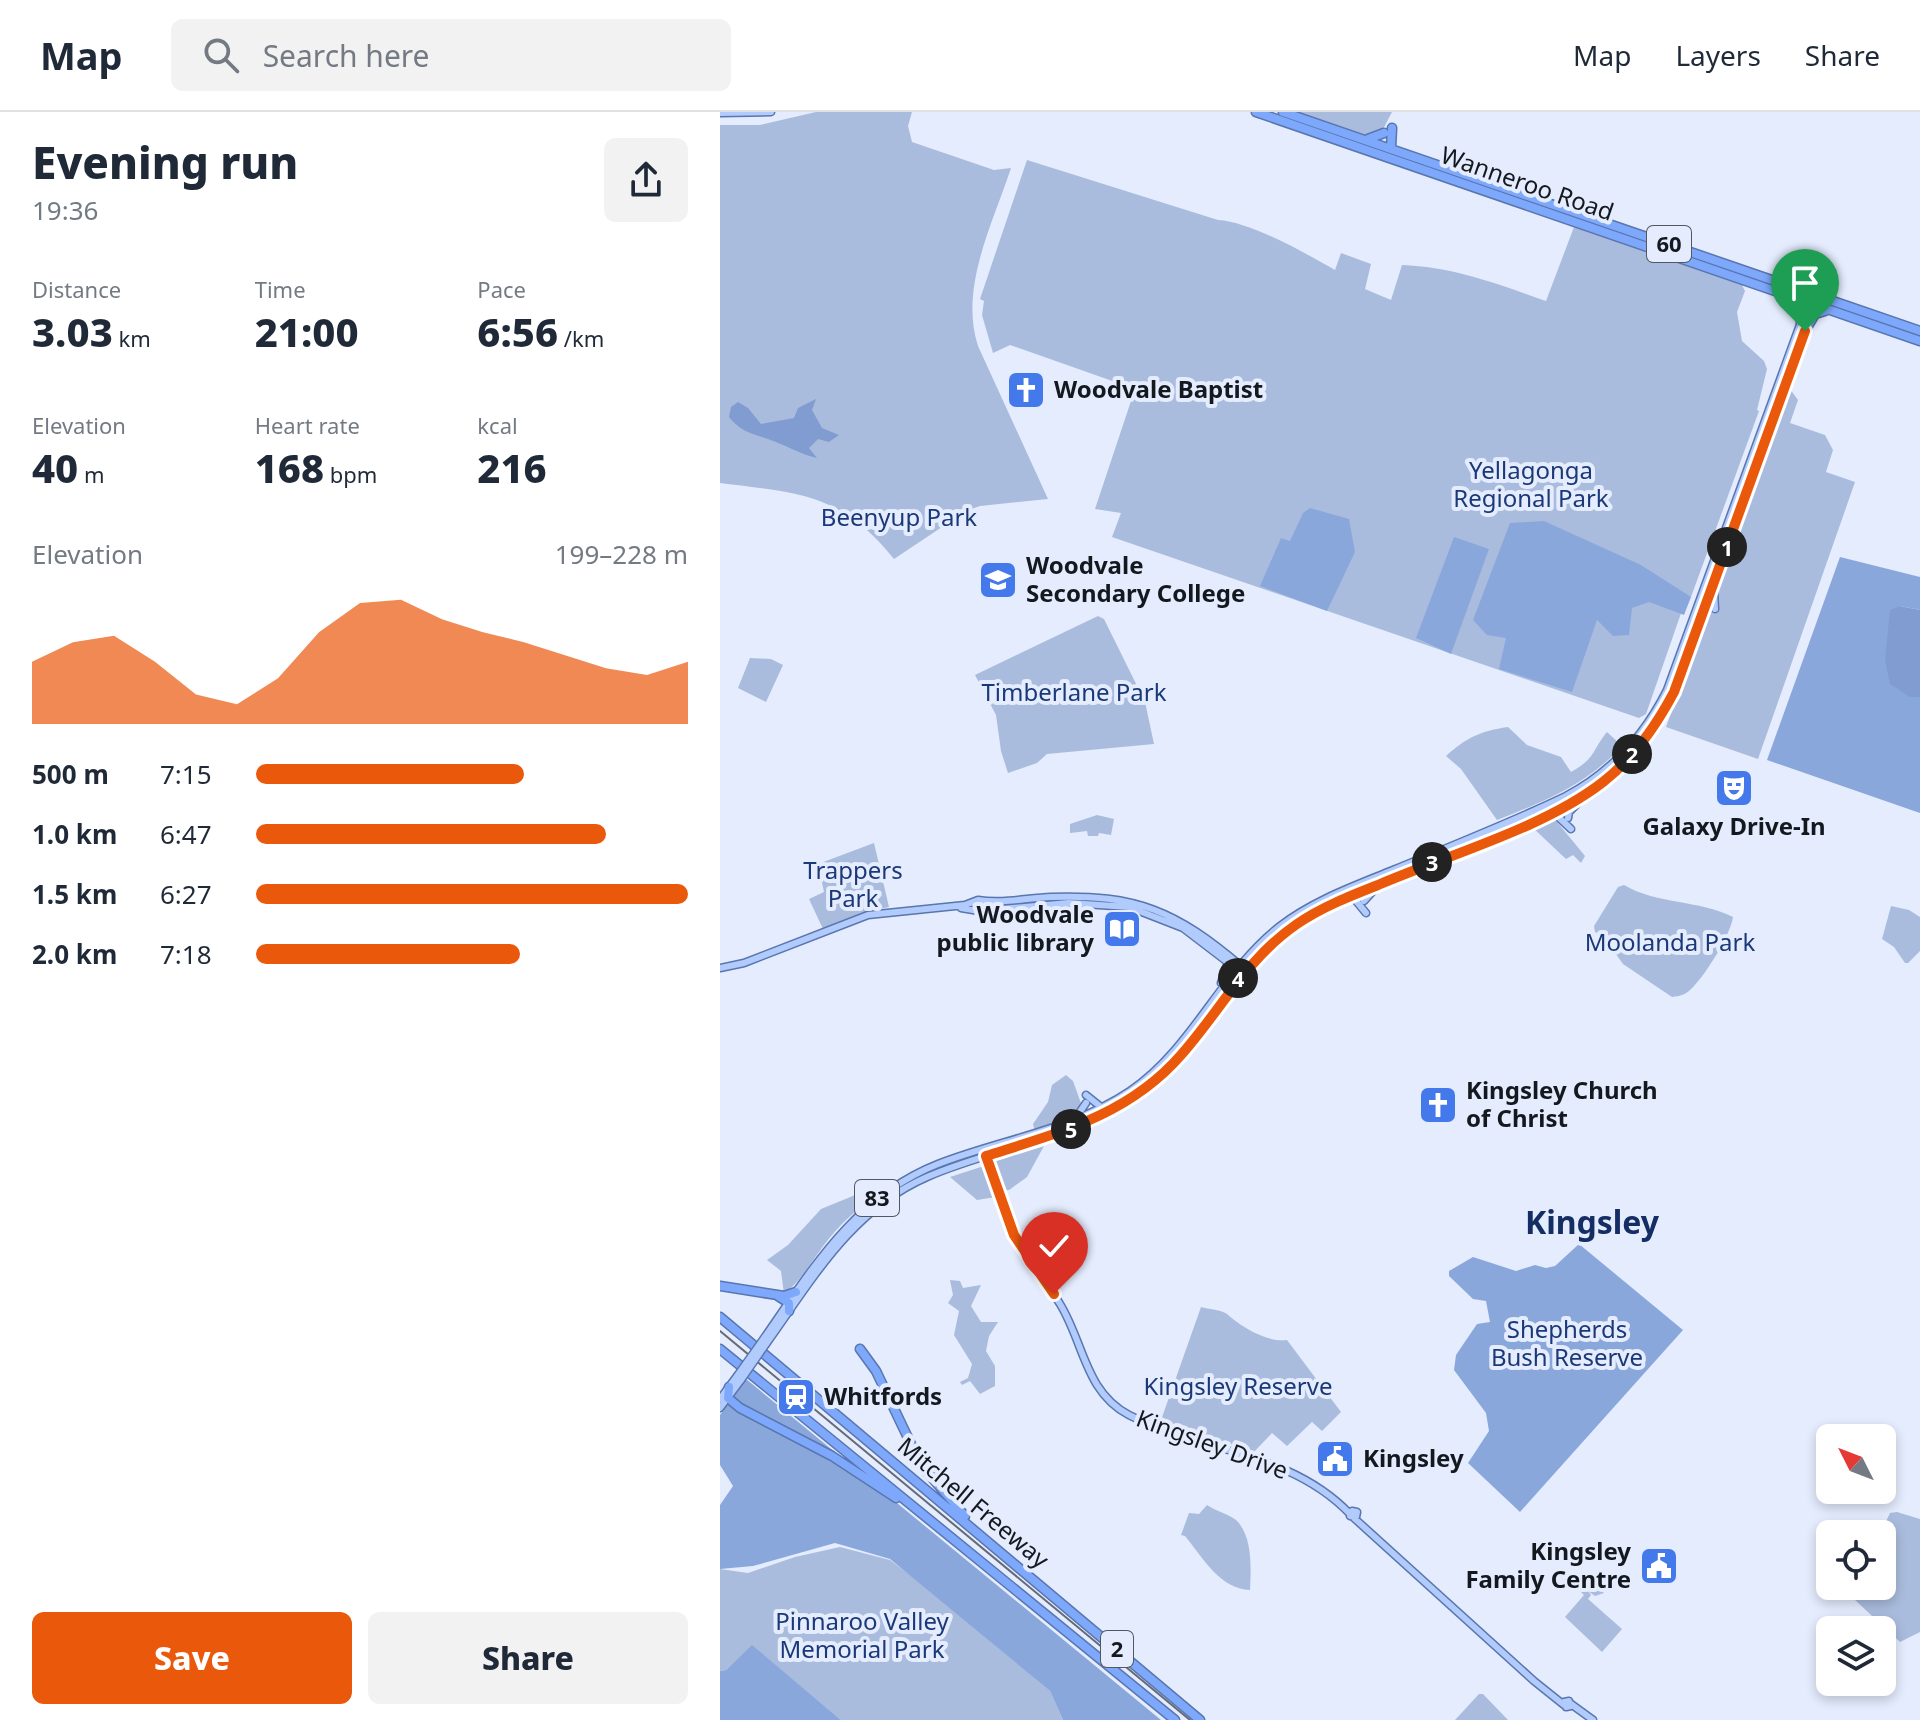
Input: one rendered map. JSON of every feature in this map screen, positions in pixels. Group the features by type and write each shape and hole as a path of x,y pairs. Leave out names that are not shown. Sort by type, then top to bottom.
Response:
{"highway":[{"name":"Wanneroo Road","path":"1256,112 1810,299 1920,331"},
{"name":"Wanneroo Road","path":"1283,112 1391,148 1920,341"},
{"path":"1363,139 1374,139 1388,130 1391,148"},
{"path":"1803,327 1810,299"},
{"path":"1803,327 1817,312 1834,312"},
{"path":"720,1286 784,1296 796,1292"},
{"path":"770,1293 789,1307"},
{"name":"Mitchell Freeway","path":"720,1317 1200,1720"},
{"name":"Mitchell Freeway","path":"720,1349 1175,1720"},
{"path":"860,1349 876,1371 921,1465 986,1540"},
{"path":"725,1397 845,1464 931,1520"}],"main road":[{"path":"720,113 771,112"},
{"name":"83","path":"725,1397 838,1244 871,1211 924,1178 1101,1107 1136,1086 1175,1051 1241,969 1296,925 1388,880 1553,812 1588,792 1630,758 1674,692 1803,327 1810,299"},
{"name":"83","path":"789,1307 831,1243 868,1205 921,1172 1064,1133 1111,1111 1151,1084 1188,1047 1247,957 1281,925 1322,900 1581,789 1609,768 1655,713 1675,670 1803,327"},
{"path":"1714,584 1715,609"},
{"path":"1630,746 1635,726"},
{"path":"1568,818 1569,812 1588,792"},
{"path":"1553,812 1571,829"},
{"path":"1364,901 1368,894 1388,880"},
{"path":"978,905 1069,896 1127,900 1176,917 1234,957 1247,957"},
{"path":"1352,896 1366,913"},
{"path":"720,969 744,963 868,915 965,905 1069,903 1119,905 1151,914 1177,925 1241,969"},
{"path":"1211,940 1241,969"},
{"path":"1213,1000 1228,962"},
{"path":"1175,1051 1188,1047"},
{"path":"1086,1095 1101,1107"},
{"path":"1064,1124 1082,1112 1086,1103"},
{"path":"991,1164 1011,1149"},
{"name":"Kingsley Drive","path":"985,1153 1016,1233 1063,1304 1091,1371 1112,1400 1138,1416 1277,1463 1317,1484 1534,1678 1591,1720"},
{"name":"Kingsley Drive","path":"985,1153 1014,1235 1062,1306 1088,1373 1110,1401 1142,1420 1283,1469 1354,1514"}],"green space":[{"name":"Beenyup Park","path":"816,112 912,112 908,126 912,142 994,170 1011,168 975,279 973,324 978,346 1048,499 980,506 966,511 894,559 856,521 817,500 720,483 720,125 760,125"},
{"path":"1298,112 1392,112 1378,139"},
{"name":"Yellagonga Regional Park","path":"1027,160 1246,226 1278,239 1335,270 1341,253 1371,264 1365,289 1391,300 1402,265 1458,273 1546,301 1574,227 1742,285 1745,291 1737,312 1742,341 1764,361 1767,369 1759,411 1691,597 1687,596 1646,714 1639,718 1112,537 1121,513 1095,509 1135,389 1010,345 993,353 982,315 984,301 980,299"},
{"path":"1790,389 1798,400 1790,423 1825,435 1833,450 1826,472 1855,482 1758,759 1666,727"},
{"path":"1310,508 1349,519 1355,552 1327,611 1260,586 1281,538 1290,541 1303,513"},
{"name":"Yellagonga Regional Park","path":"1544,521 1641,565 1691,597 1684,615 1649,602 1632,608 1629,635 1613,636 1597,620 1572,692 1499,669 1506,638 1487,635 1473,620 1510,523"},
{"path":"1454,537 1489,549 1451,654 1416,638"},
{"path":"1840,557 1920,577 1920,610 1900,606 1910,697 1920,697 1920,813 1767,760"},
{"name":"Timberlane Park","path":"1098,616 1104,619 1145,702 1154,744 1047,754 1037,763 1008,773 996,715 975,675"},
{"path":"750,658 771,659 783,665 766,702 738,688"},
{"path":"1508,727 1527,745 1561,757 1571,772 1589,758 1607,732 1622,746 1580,781 1548,799 1497,820 1461,769 1446,756 1474,736"},
{"path":"1097,815 1114,819 1111,835 1099,833 1098,836 1088,836 1087,831 1070,833 1070,824"},
{"path":"1553,817 1585,856 1581,863 1573,855 1566,859 1532,827"},
{"name":"Trappers Park","path":"874,843 889,907 861,913 823,929 809,899 824,892 818,864"},
{"name":"Moolanda Park","path":"1624,885 1650,896 1733,917 1716,955 1686,993 1672,997 1623,964 1603,936 1595,932 1594,926 1618,887"},
{"path":"1891,906 1909,910 1920,917 1920,951 1908,963 1882,939"},
{"path":"1066,1075 1073,1081 1082,1106 1076,1113 1035,1131 1033,1124 1048,1102 1052,1085"},
{"path":"1044,1146 1027,1177 1009,1190 1003,1190 994,1161"},
{"path":"984,1166 996,1197 977,1200 950,1177"},
{"path":"870,1189 875,1197 841,1224 801,1277 784,1294 781,1271 767,1260 788,1245 821,1209"},
{"name":"Shepherds Bush Reserve","path":"1579,1244 1683,1330 1520,1512 1468,1463 1489,1431 1486,1413 1454,1370 1456,1355 1477,1324 1490,1322 1486,1301 1473,1299 1449,1276 1449,1271 1473,1257 1516,1271 1535,1265 1546,1268 1555,1266"},
{"path":"950,1280 960,1281 963,1288 981,1285 971,1306 981,1322 998,1322 989,1336 986,1351 995,1366 995,1386 980,1394 970,1381 962,1385 960,1382 968,1378 972,1364 954,1335 959,1311 948,1303 953,1295"},
{"name":"Kingsley Reserve","path":"1201,1307 1225,1313 1263,1336 1287,1340 1341,1412 1322,1431 1312,1422 1287,1446 1272,1433 1254,1452 1161,1420"},
{"path":"746,1379 1161,1720 1063,1720 1050,1691 890,1559 835,1543 753,1566 720,1569 720,1505 733,1486 720,1465 720,1415"},
{"path":"1207,1505 1233,1518 1242,1527 1250,1553 1250,1590 1221,1578 1181,1535 1189,1513 1199,1514"},
{"path":"1890,1513 1920,1519 1920,1632 1900,1642 1896,1638 1896,1616 1872,1616 1855,1600 1896,1600 1896,1520 1887,1520"},
{"name":"Pinnaroo Valley Memorial Park","path":"840,1547 890,1560 922,1584 1050,1691 1063,1720 841,1720 752,1646 726,1670 720,1671 720,1569 748,1573 795,1557"},
{"path":"1593,1575 1605,1586 1601,1590 1604,1593 1595,1596 1588,1591 1591,1595 1588,1599 1622,1629 1602,1652 1565,1617 1584,1595 1579,1590"},
{"path":"752,1645 841,1720 720,1720 720,1671 726,1670"},
{"path":"1479,1694 1483,1694 1508,1720 1455,1720"}],"shaded area":[{"path":"816,399 812,410 822,428 839,435 829,442 818,439 809,448 817,458 747,431 729,417 731,407 738,402 748,408 761,424 794,418 798,408"},
{"path":"1900,606 1920,610 1920,697 1910,697 1890,684 1885,660 1890,610"}],"railway":[{"path":"720,1331 1190,1720"}],"place":[{"name":"Woodvale Baptist","path":"1026,390"},
{"name":"Woodvale Secondary College","path":"998,580"},
{"name":"Galaxy Drive-In","path":"1734,788"},
{"name":"Woodvale public library","path":"1122,929"},
{"name":"Kingsley Church of Christ","path":"1438,1105"},
{"name":"Whitfords","path":"796,1397"},
{"name":"Kingsley","path":"1335,1459"},
{"name":"Kingsley Family Centre","path":"1659,1566"}],"district":[{"name":"Kingsley","path":"1592,1223"}],"route":[{"path":"1054,1294 1014,1235 986,1156 1064,1133 1137,1095 1183,1054 1247,968 1266,948 1303,920 1342,900 1553,812 1603,783 1630,758 1674,692 1805,331"}]}
